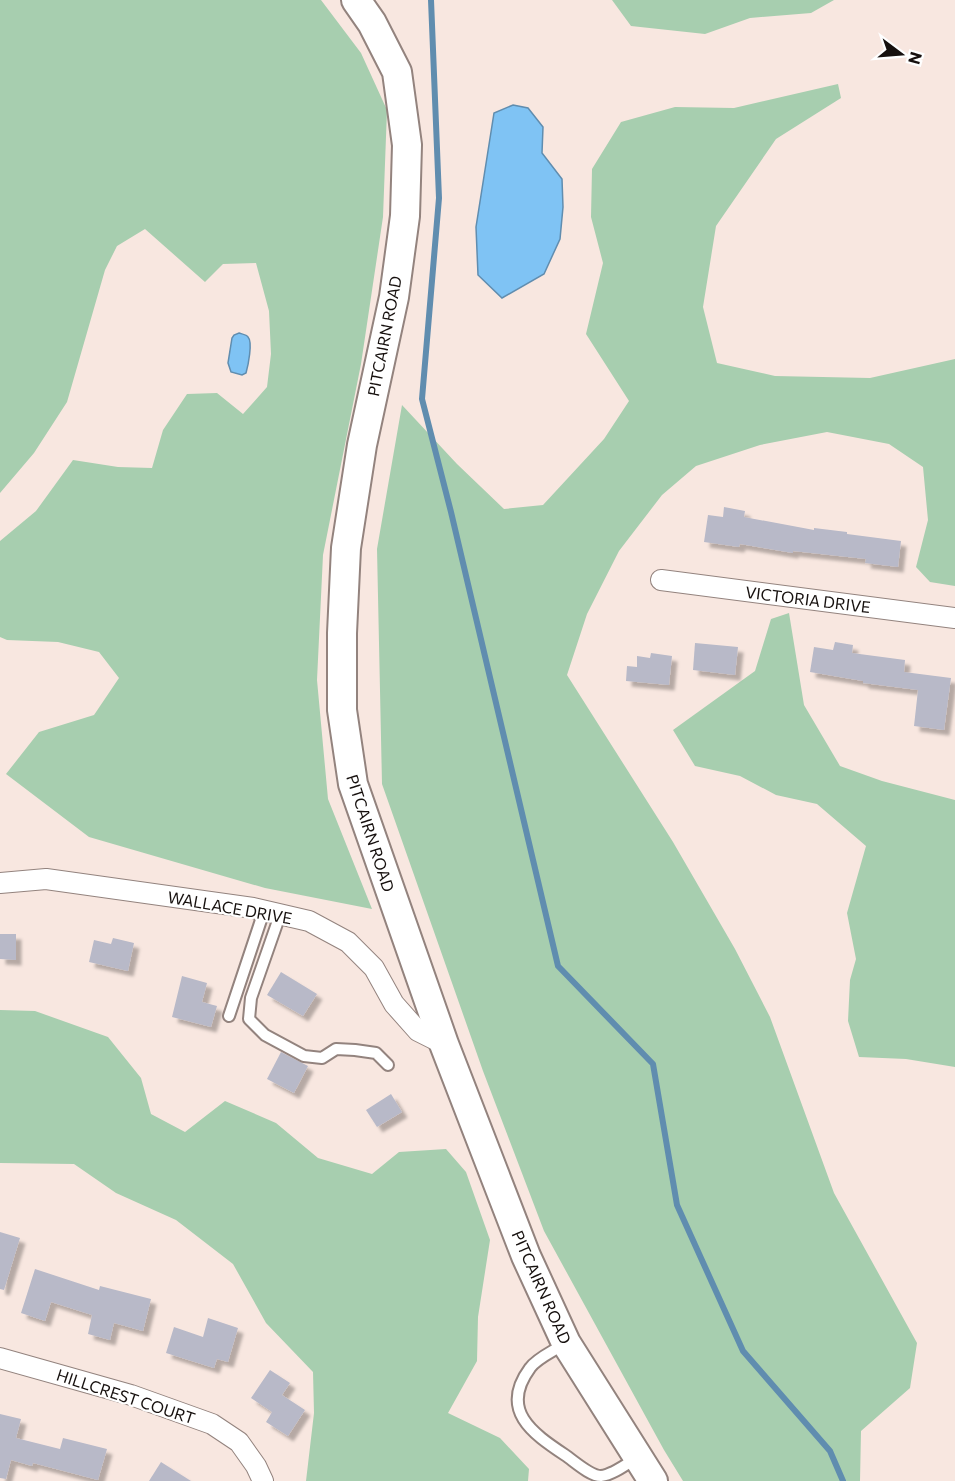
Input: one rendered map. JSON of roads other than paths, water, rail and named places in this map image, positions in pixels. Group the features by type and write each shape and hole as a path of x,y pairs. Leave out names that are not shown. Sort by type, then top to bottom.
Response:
{"street":[{"name":"PITCAIRN ROAD","path":"356,0 372,23 397,72 407,145 405,216 394,297 362,445 346,548 342,633 342,710 353,784 444,1044 526,1256 566,1343 653,1481"},
{"name":"VICTORIA DRIVE","path":"661,580 955,618"},
{"name":"WALLACE DRIVE","path":"0,883 46,879 272,913 309,921 348,942 374,968 394,1004 418,1031 444,1044"},
{"name":"HILLCREST COURT","path":"0,1358 131,1395 212,1424 239,1442 256,1466 263,1481"}],"lane":[{"path":"229,1016 272,913"},
{"path":"272,913 251,998 249,1019 265,1035 304,1056 321,1058 336,1049 355,1050 376,1053 388,1065"},
{"path":"566,1343 531,1366 520,1389 517,1408 523,1420 541,1439 595,1475 608,1474 638,1457"}],"water":[{"path":"513,105 528,108 543,127 542,153 562,179 563,207 560,239 544,274 502,298 478,275 476,227 494,113"},
{"path":"239,333 247,336 250,344 246,373 242,375 231,372 228,363 232,338"}],"waterway":[{"path":"431,0 439,198 422,399 451,512 558,966 653,1064 677,1205 743,1351 830,1451 843,1481"}]}
